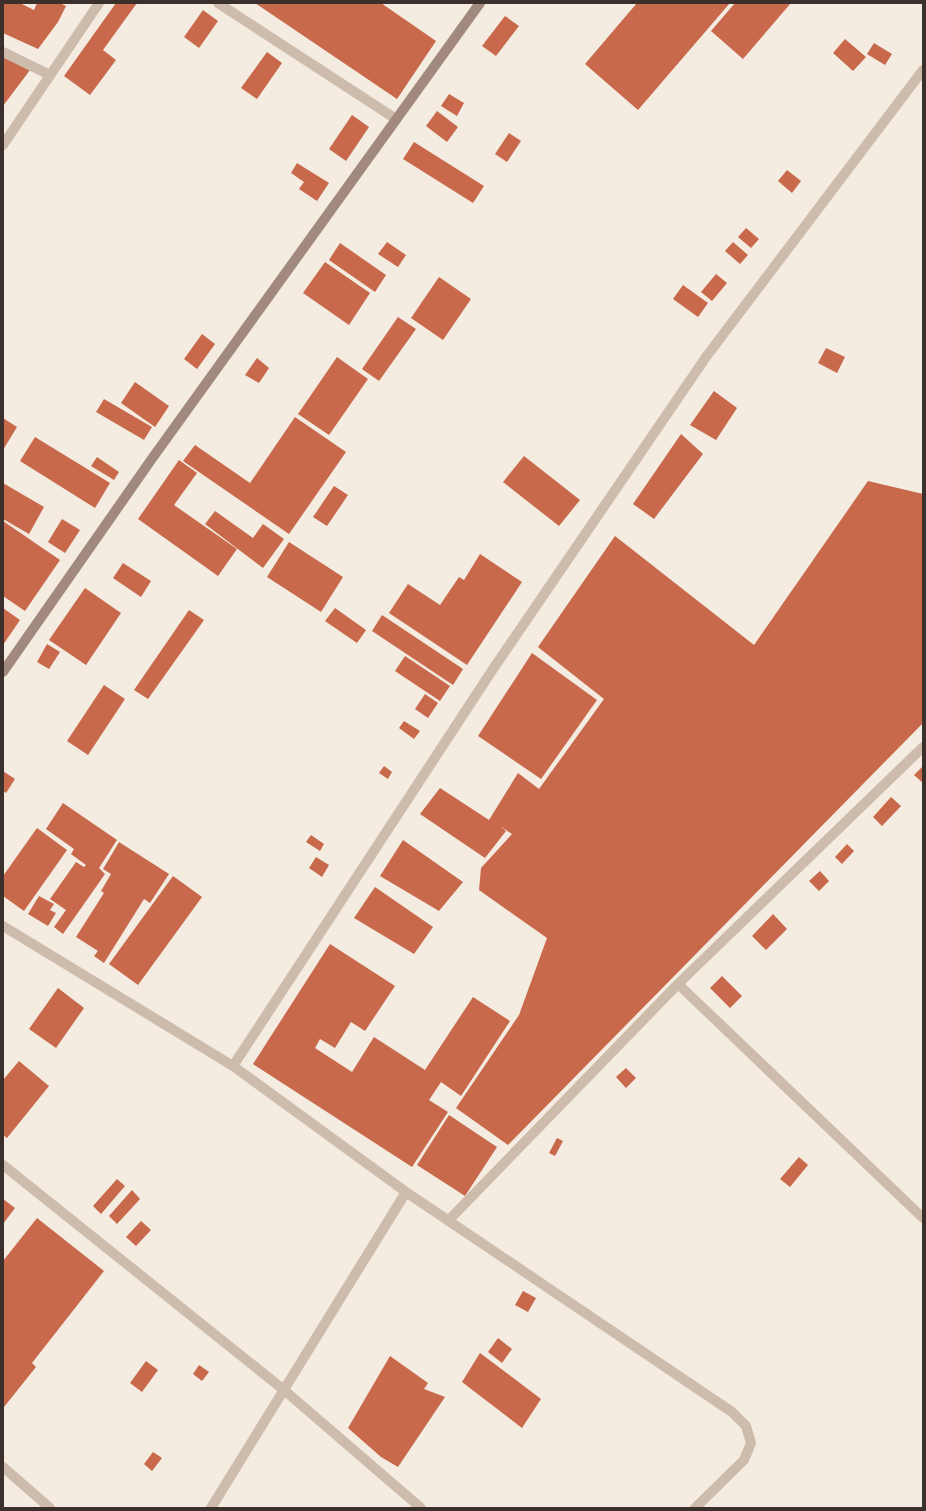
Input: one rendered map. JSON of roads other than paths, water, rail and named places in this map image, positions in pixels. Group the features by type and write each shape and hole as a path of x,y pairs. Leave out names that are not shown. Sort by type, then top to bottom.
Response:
{"street":[{"path":"3,145 99,3"},
{"path":"218,3 396,119"},
{"path":"3,672 151,460 480,3"},
{"path":"3,52 50,75"},
{"path":"234,1066 493,669 706,357 923,70"},
{"path":"448,1221 678,984 923,747"},
{"path":"3,926 234,1066 406,1192 725,1407 746,1426 752,1443 744,1460 695,1508"},
{"path":"678,984 923,1218"},
{"path":"3,1165 284,1390 421,1508"},
{"path":"211,1508 406,1192"},
{"path":"3,1468 50,1508"}]}
